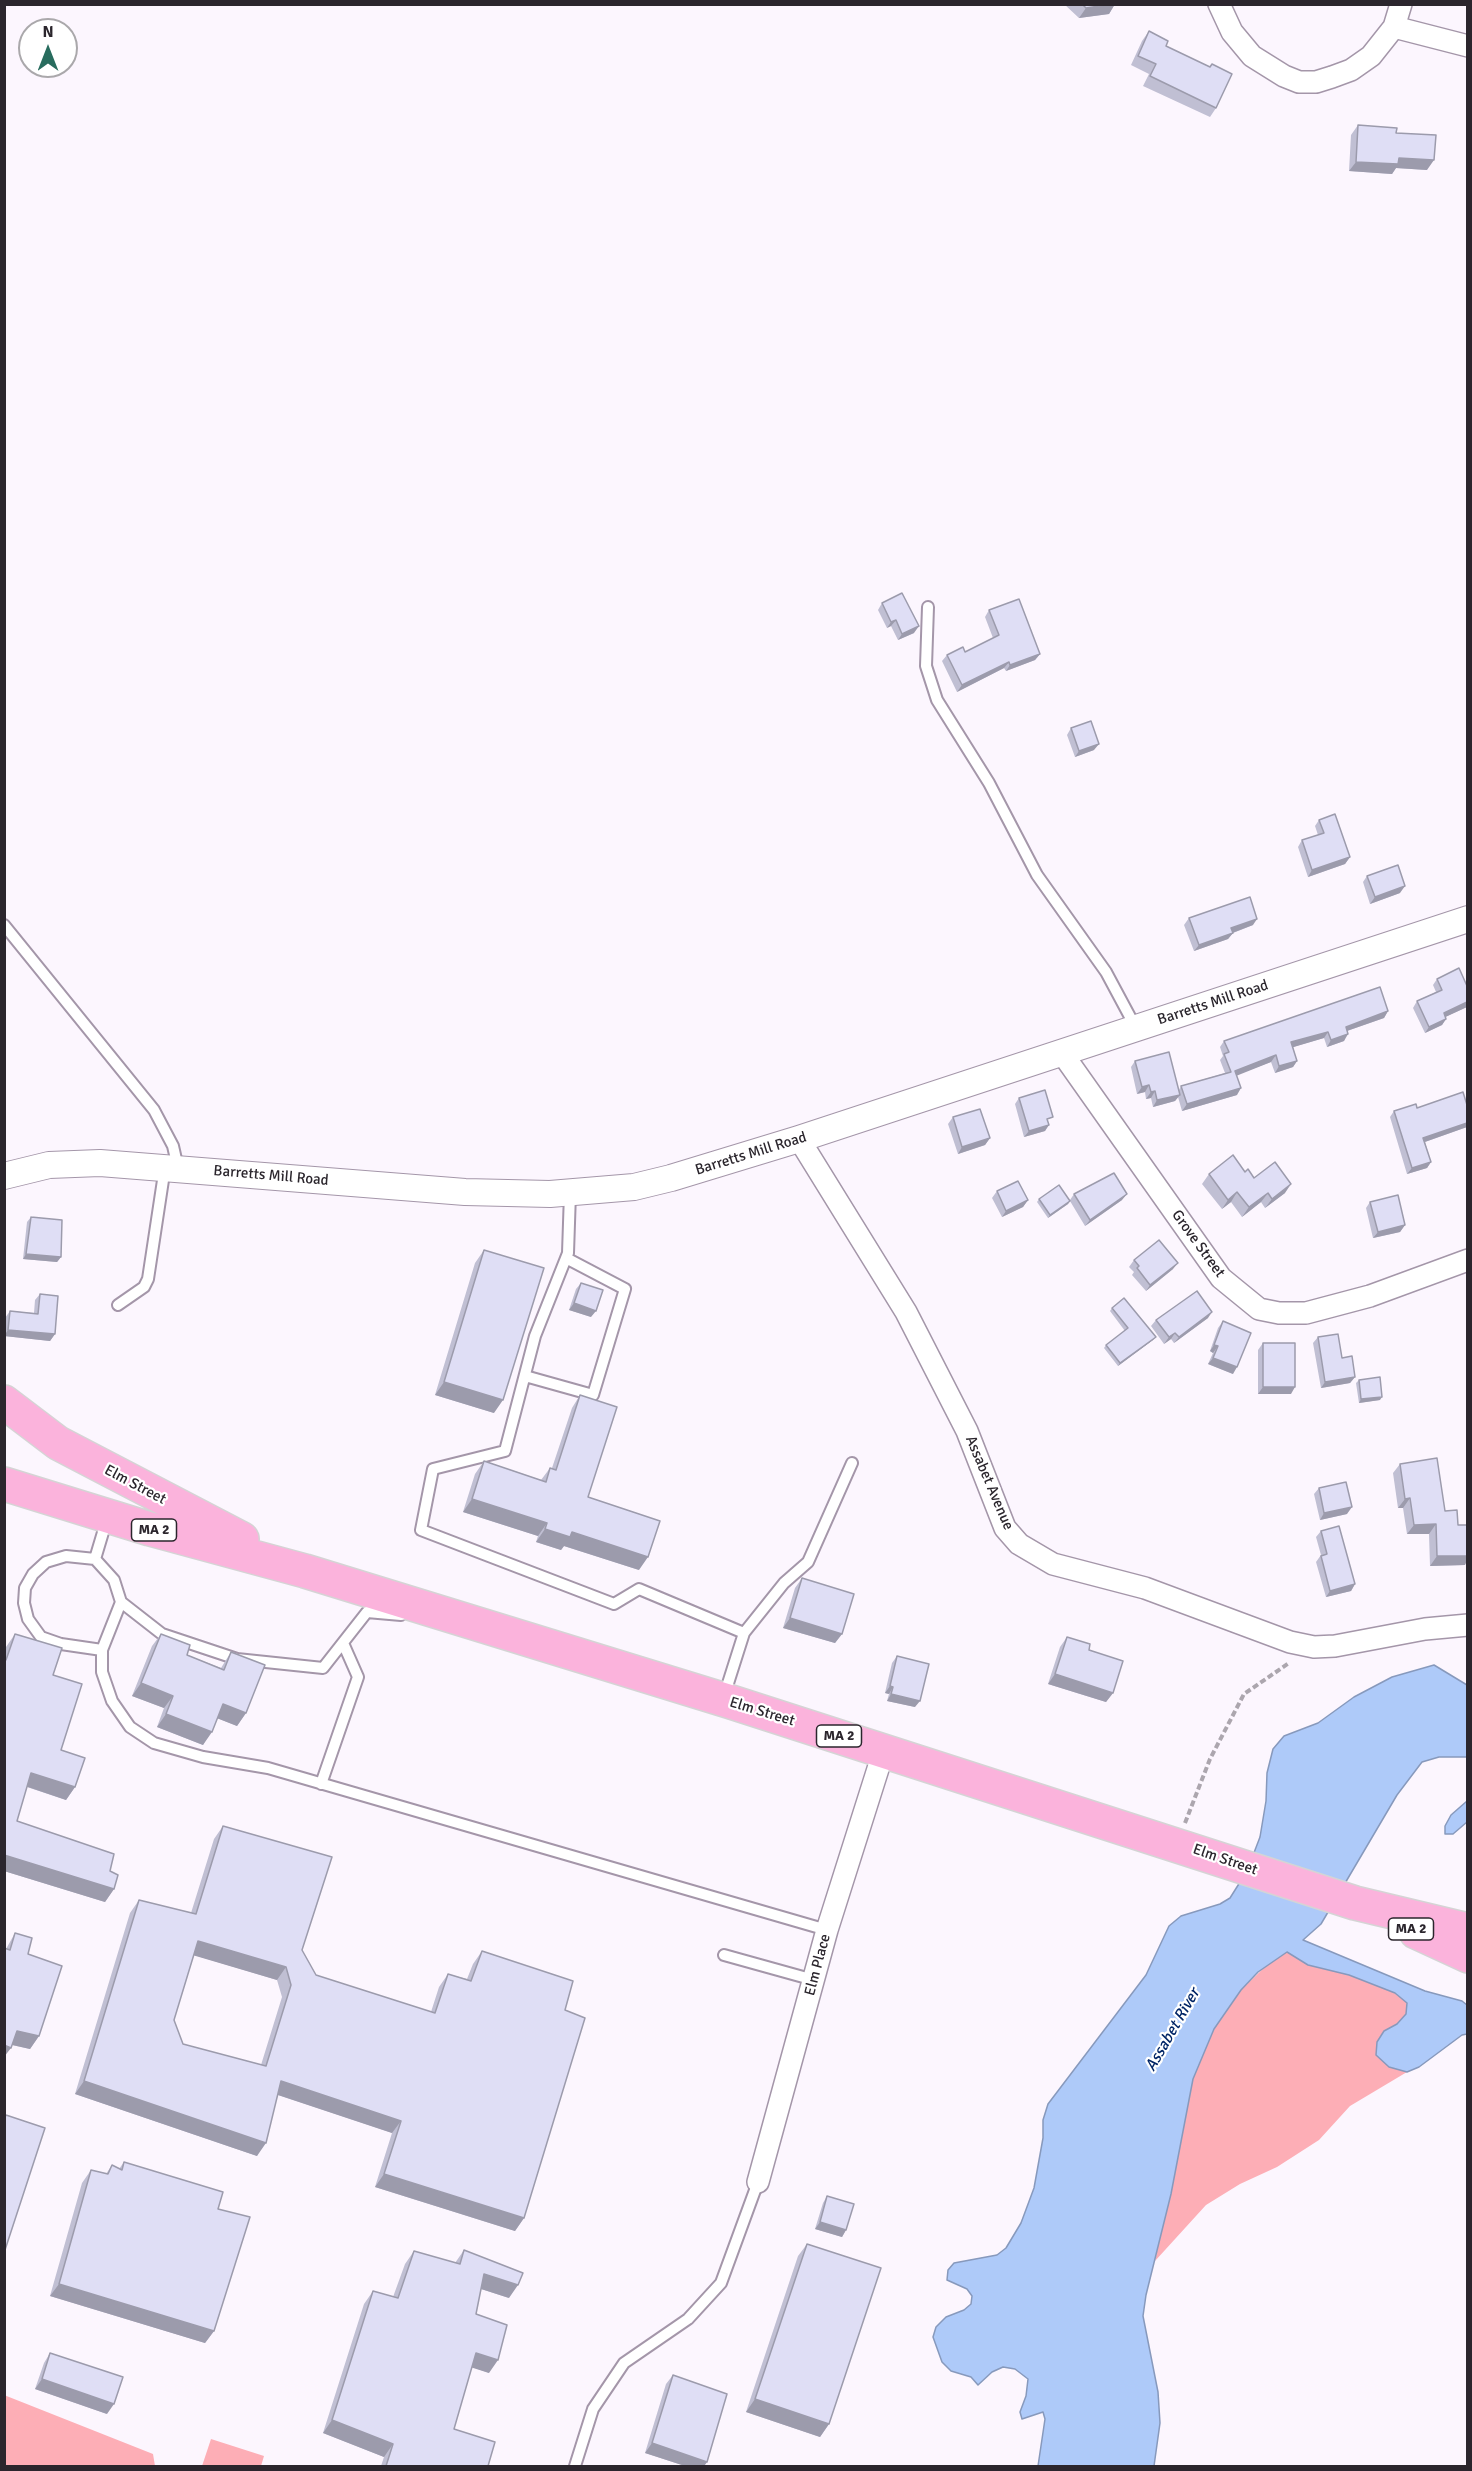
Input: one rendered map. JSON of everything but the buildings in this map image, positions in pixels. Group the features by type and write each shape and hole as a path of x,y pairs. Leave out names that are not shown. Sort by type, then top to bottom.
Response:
{"highway":[{"name":"Elm Street","path":"4,1402 32,1425 94,1463 305,1571"},
{"name":"Elm Street","path":"4,1484 108,1516 305,1571 723,1700 1355,1903"},
{"name":"MA 2","path":"1355,1903 1467,1930"},
{"name":"MA 2","path":"1355,1903 1467,1956"}],"street":[{"path":"1219,4 1232,32 1252,56 1284,76 1299,82 1316,82 1351,70 1371,56 1394,27 1401,4"},
{"path":"1394,27 1467,46"},
{"name":"Barretts Mill Road","path":"4,1176 28,1169 70,1164 171,1167 465,1192 570,1193 634,1186 671,1178 799,1139 1467,919"},
{"name":"Grove Street","path":"1062,1053 1221,1278 1259,1309 1279,1313 1306,1313 1370,1296 1467,1260"},
{"name":"Assabet Avenue","path":"799,1139 906,1312 967,1431 1005,1528 1019,1544 1053,1564 1145,1588 1290,1642 1314,1647 1335,1646 1425,1629 1467,1624"},
{"name":"Elm Place","path":"758,2182 827,1930 884,1750"}],"lane":[{"path":"928,608 926,666 937,700 989,783 1037,875 1106,972 1136,1028"},
{"path":"4,925 154,1110 173,1146 171,1167 148,1279 144,1287 118,1305"},
{"path":"570,1193 566,1258 535,1336 505,1450 433,1468 421,1530 614,1604 639,1589 744,1633"},
{"path":"525,1376 592,1395 625,1289 566,1258"},
{"path":"723,1700 744,1633 784,1583 808,1562 852,1463"},
{"path":"94,1559 108,1516"},
{"path":"102,1650 61,1644 41,1637 28,1619 24,1603 25,1588 33,1574 46,1562 66,1556 94,1559 114,1580 121,1602 162,1634 237,1659 323,1668 367,1612 463,1620"},
{"path":"121,1602 102,1650 102,1672 112,1701 130,1727 153,1743 203,1757 268,1768 827,1930"},
{"path":"321,1784 358,1677 343,1643"},
{"path":"724,1955 814,1980"},
{"path":"575,2466 593,2409 624,2363 688,2319 721,2283 758,2182"}],"path":[{"path":"1177,1844 1209,1759 1244,1694 1314,1647"}],"shaded area":[{"path":"1287,1952 1308,1965 1349,1975 1395,1993 1407,2003 1406,2014 1397,2024 1384,2031 1377,2042 1389,2067 1407,2072 1350,2106 1319,2140 1277,2167 1240,2184 1206,2205 1155,2261 1193,2079 1201,2056 1214,2029 1241,1990 1271,1961"},
{"path":"4,2395 153,2454 155,2466 5,2466"},
{"path":"211,2439 264,2456 261,2466 202,2466"}],"water":[{"name":"Assabet River","path":"1434,1665 1467,1685 1467,1757 1439,1757 1422,1762 1397,1795 1321,1924 1303,1940 1425,1991 1462,2001 1467,2005 1467,2034 1462,2035 1419,2067 1407,2072 1389,2067 1376,2055 1377,2042 1384,2031 1397,2024 1406,2014 1407,2003 1395,1993 1349,1975 1308,1965 1287,1952 1258,1972 1241,1990 1214,2029 1193,2079 1171,2194 1146,2295 1143,2316 1158,2392 1160,2423 1154,2466 1038,2466 1045,2419 1043,2412 1022,2419 1020,2412 1026,2396 1028,2379 1015,2369 1003,2367 992,2372 978,2385 971,2377 951,2371 942,2362 933,2337 936,2327 946,2317 964,2310 971,2304 972,2296 967,2289 947,2280 948,2270 954,2263 997,2255 1006,2248 1021,2223 1034,2188 1043,2138 1043,2120 1048,2104 1146,1975 1169,1926 1181,1916 1220,1904 1230,1898 1247,1871 1260,1837 1266,1801 1267,1773 1273,1749 1284,1736 1318,1723 1354,1697 1392,1677"},
{"path":"1467,1801 1467,1822 1453,1834 1445,1834 1445,1826 1451,1815"}]}
